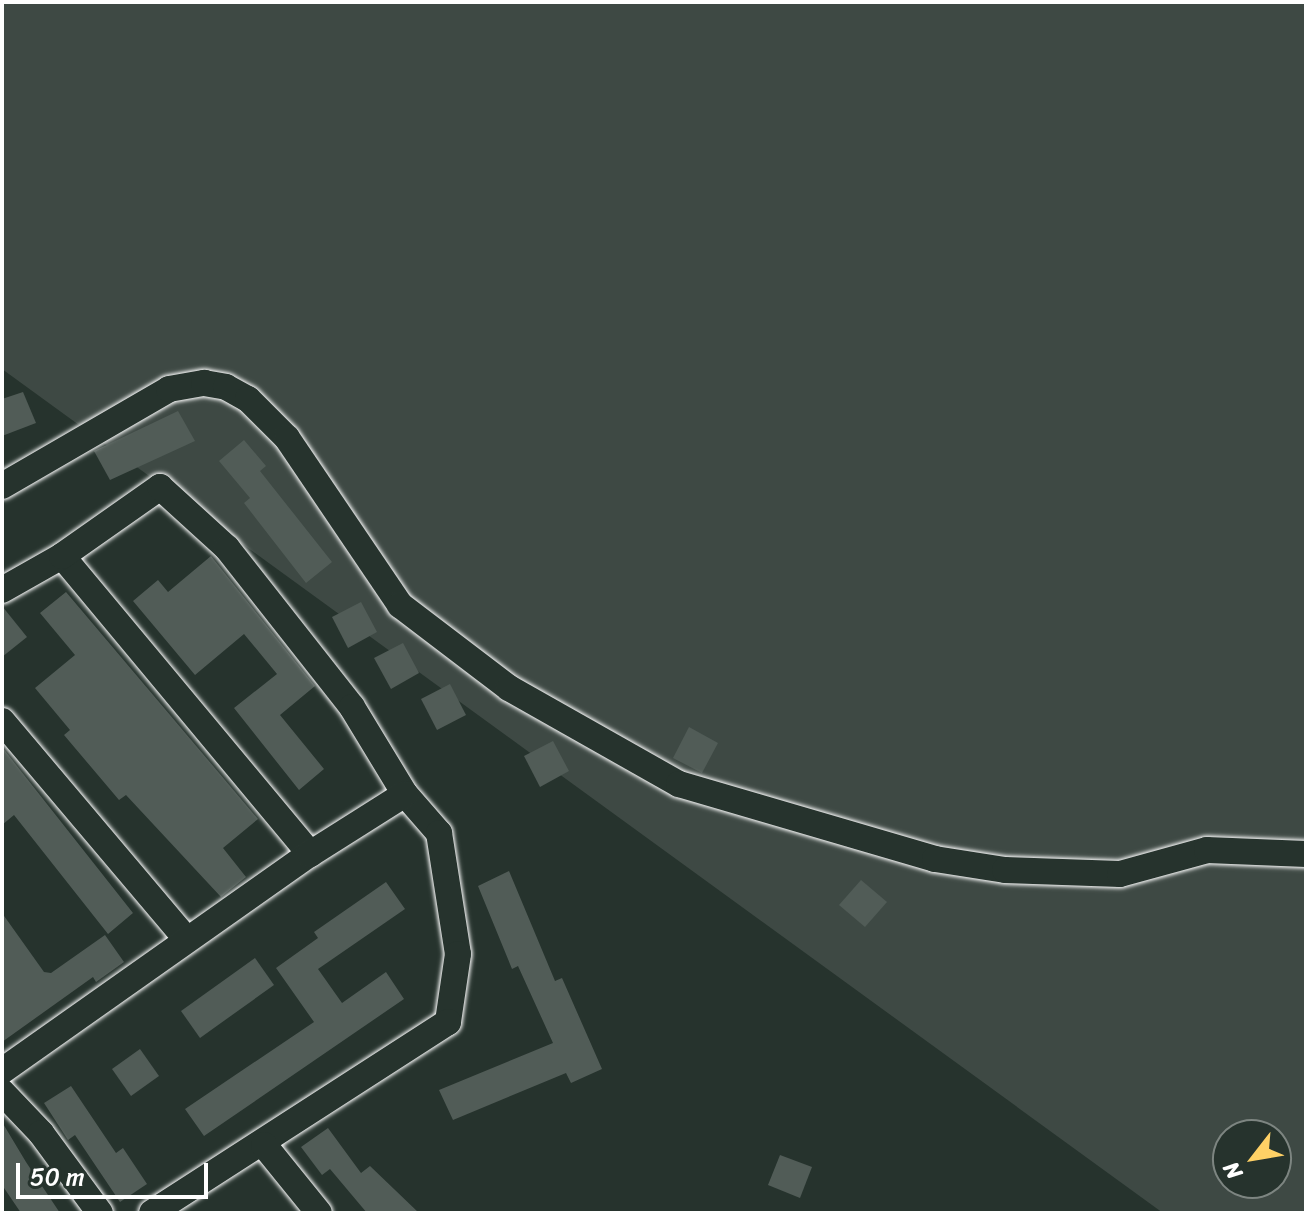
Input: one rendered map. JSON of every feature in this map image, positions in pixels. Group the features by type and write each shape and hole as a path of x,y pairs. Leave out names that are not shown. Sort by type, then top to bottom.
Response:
{"street":[{"path":"2,486 169,389 204,383 226,387 248,399 287,438 400,605 509,688 679,784 935,859 1005,870 1120,874 1207,850 1306,854"},
{"path":"2,590 62,556 160,487 227,548 352,707 405,794 439,833 458,954 448,1022 264,1145 152,1213"},
{"path":"62,556 310,854"},
{"path":"2,721 186,939"},
{"path":"2,1071 186,939 310,854 405,794"},
{"path":"2,1092 41,1133 100,1213"},
{"path":"264,1145 319,1213"}],"shaded area":[{"path":"2,2 1306,2 1306,1213 1163,1213 2,369"}],"building":[{"path":"23,392 36,423 2,436 2,399"},
{"path":"178,411 195,441 110,480 94,451"},
{"path":"244,440 266,466 260,471 332,562 306,583 244,503 250,498 219,461"},
{"path":"211,556 315,686 280,715 324,769 299,790 234,708 277,674 244,634 195,675 133,601 158,580 168,592"},
{"path":"66,592 258,819 223,848 246,877 221,897 126,795 119,800 64,735 70,730 35,688 75,655 40,613"},
{"path":"361,602 377,632 348,648 332,617"},
{"path":"2,606 27,637 2,657"},
{"path":"403,643 419,673 391,689 374,658"},
{"path":"450,684 466,715 437,730 421,699"},
{"path":"689,727 718,743 702,773 673,758"},
{"path":"553,741 569,771 540,787 524,756"},
{"path":"2,747 133,913 108,934 14,815 2,825"},
{"path":"509,871 555,981 562,978 602,1069 571,1083 566,1073 453,1120 439,1090 553,1043 518,966 512,969 478,886"},
{"path":"861,880 887,902 865,927 839,905"},
{"path":"386,882 405,909 318,969 342,1003 386,972 404,999 204,1136 185,1109 314,1022 276,968 318,938 314,932"},
{"path":"2,913 44,972 51,973 105,935 124,962 96,982 93,977 2,1042"},
{"path":"255,958 274,985 200,1038 181,1011"},
{"path":"140,1049 159,1076 131,1096 112,1069"},
{"path":"71,1086 116,1153 123,1148 147,1184 120,1202 75,1135 68,1140 44,1103"},
{"path":"2,1122 60,1213 21,1213 2,1185"},
{"path":"328,1128 361,1173 370,1166 419,1213 367,1213 330,1169 322,1175 301,1147"},
{"path":"780,1155 812,1167 800,1198 768,1185"}]}
